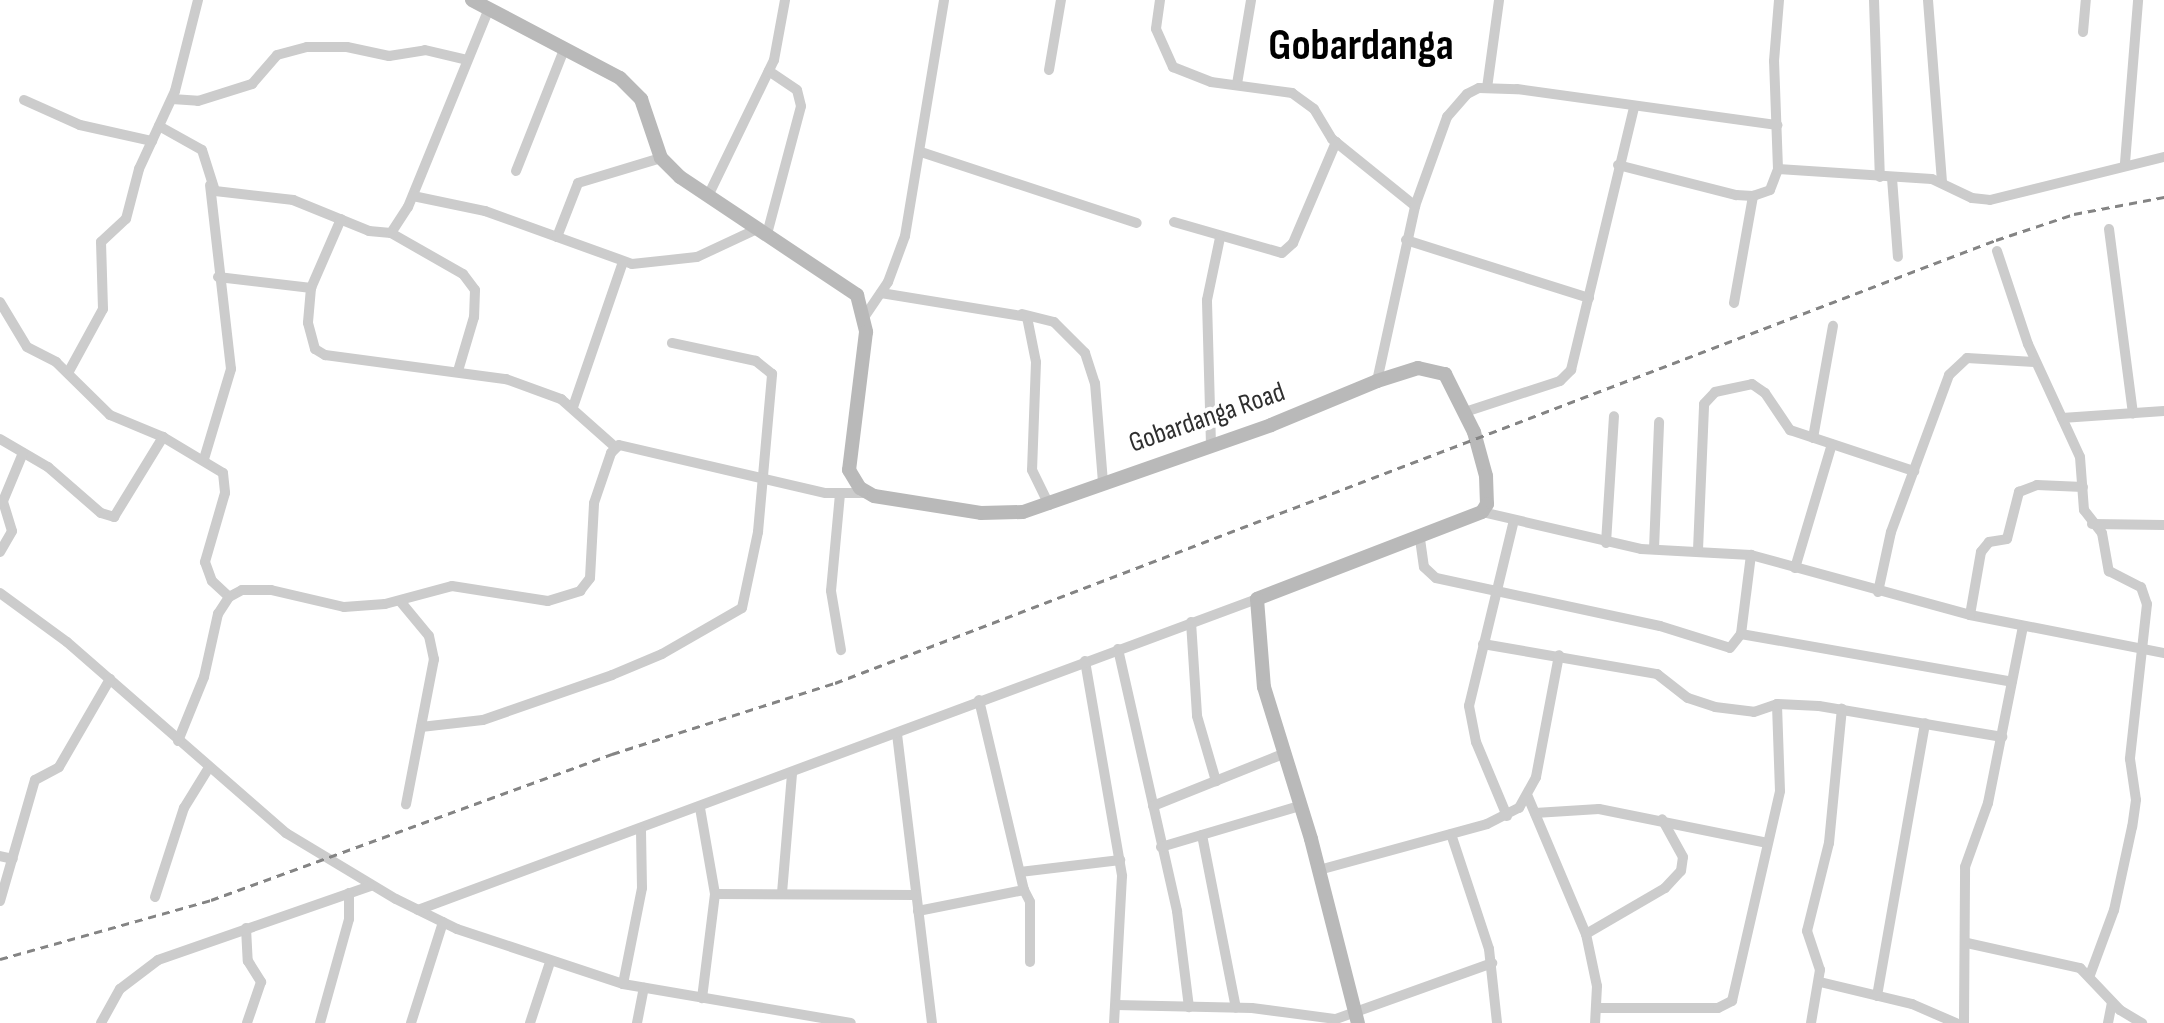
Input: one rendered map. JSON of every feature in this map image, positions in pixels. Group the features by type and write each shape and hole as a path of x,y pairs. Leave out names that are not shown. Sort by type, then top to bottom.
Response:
{"main road":[{"path":"472,0 564,50 596,63 634,90 661,158 708,196 848,286 865,316 849,463 853,481 866,493"},
{"name":"Gobardanga Road","path":"866,493 1000,515 1049,505 1377,381 1436,368 1452,382 1486,476 1487,504 1482,512"},
{"path":"1357,1019 1319,870 1260,669 1257,599 1420,539 1482,512"}],"street":[{"path":"68,373 103,309 101,242 126,219 152,141 172,99 198,0"},
{"path":"708,196 769,71 785,0"},
{"path":"865,316 881,293 905,236 944,0"},
{"path":"1049,70 1061,0"},
{"path":"1160,0 1156,29 1165,58 1201,80 1292,93 1314,109 1336,142 1415,206"},
{"path":"1237,84 1251,0"},
{"path":"1487,88 1499,0"},
{"path":"1618,165 1753,196 1770,190 1778,169 1774,61 1779,0"},
{"path":"1874,0 1880,177"},
{"path":"1928,0 1942,181"},
{"path":"2083,32 2086,0"},
{"path":"2125,163 2138,0"},
{"path":"391,233 413,196 488,11"},
{"path":"172,99 198,101 252,84 277,55 307,47 332,45 389,56 425,50 467,60"},
{"path":"516,171 564,50"},
{"path":"413,196 485,211 623,262 655,264 697,257 763,231 801,106 797,90 769,71"},
{"path":"1377,381 1415,206 1454,105 1487,88 1553,93 1634,108 1733,115 1778,125"},
{"path":"24,100 80,125 152,141"},
{"path":"1465,412 1565,377 1589,298 1618,165 1634,108"},
{"path":"159,126 202,150 210,185 218,277 231,369 204,459"},
{"path":"1174,222 1276,254 1288,250 1336,142"},
{"path":"921,152 1137,223"},
{"path":"1778,169 1942,181 1972,198 1990,200 2125,163 2164,157"},
{"path":"557,237 578,183 661,158"},
{"path":"1892,178 1898,257"},
{"path":"210,185 221,194 293,200 380,234 391,233 463,274 475,290 474,317 458,371"},
{"path":"1734,303 1753,196"},
{"path":"341,219 311,288 310,342 325,355 506,379 573,407 615,447 634,446 840,494 866,493"},
{"path":"2109,229 2133,413"},
{"path":"1211,445 1207,300 1220,238"},
{"path":"1406,240 1589,298"},
{"path":"1997,251 2035,362 2080,457 2084,510 2102,533 2109,571 2141,587 2146,595 2144,650 2130,759 2136,800 2128,854 2090,975"},
{"path":"573,407 623,262"},
{"path":"218,277 311,288"},
{"path":"881,293 1022,314 1054,322 1085,353 1095,383 1103,483"},
{"path":"0,302 27,347 68,373 110,415 163,437 204,459 226,480 205,562 210,578 229,597"},
{"path":"1022,314 1035,338 1032,470 1049,505"},
{"path":"1813,438 1833,326"},
{"path":"421,727 483,720 612,675 742,608 753,566 772,374 756,361 672,343"},
{"path":"1878,592 1891,532 1939,398 1958,363 1967,358 2035,362"},
{"path":"1698,550 1708,396 1752,384 1765,393 1785,426 1914,471"},
{"path":"2062,418 2164,411"},
{"path":"1606,543 1614,416"},
{"path":"1654,549 1659,422"},
{"path":"0,439 60,475 101,513 114,517 163,437"},
{"path":"1795,568 1832,444"},
{"path":"178,741 204,677 218,614 229,597 254,589 330,606 400,601 452,586 548,601 580,591 590,578 591,517 615,447"},
{"path":"0,552 12,531 3,501 23,453"},
{"path":"1970,615 1981,552 1989,542 2007,539 2019,492 2037,485 2083,487"},
{"path":"840,494 831,591 841,650"},
{"path":"1482,512 1606,543 1751,555 1970,615 2164,653"},
{"path":"1507,816 1471,725 1469,706 1514,520"},
{"path":"2092,524 2164,525"},
{"path":"1420,539 1429,574 1660,626 1724,647 1735,646 1741,634 1751,555"},
{"path":"0,593 110,679 208,769 286,833 370,886 443,922 550,962 623,984 845,1022"},
{"path":"418,910 641,831 979,700 1257,599"},
{"path":"400,601 434,647 406,804"},
{"path":"1191,622 1197,716 1216,781"},
{"path":"1964,1023 1968,852 1988,803 2023,626"},
{"path":"1741,634 2012,682"},
{"path":"1483,644 1657,674 1688,698 1715,707 1754,712 1777,704 1842,709 2002,737"},
{"path":"1118,649 1177,911 1189,1007"},
{"path":"1319,870 1507,816 1528,797 1549,728 1559,655"},
{"path":"1085,661 1120,860 1123,911 1114,1023"},
{"path":"0,901 35,780 59,767 110,679"},
{"path":"979,700 1024,890 1030,902 1030,962"},
{"path":"1597,1008 1718,1008 1732,1001 1780,791 1777,704"},
{"path":"1811,1023 1820,982 1807,931 1827,857 1842,709"},
{"path":"1877,996 1925,723"},
{"path":"897,734 932,1023"},
{"path":"1153,806 1283,754"},
{"path":"155,897 184,808 208,769"},
{"path":"782,893 792,773"},
{"path":"1528,797 1586,934 1597,1008 1595,1023"},
{"path":"1161,847 1299,806"},
{"path":"700,808 715,894 702,998"},
{"path":"1535,813 1578,808 1662,819 1768,843"},
{"path":"1586,934 1665,888 1681,871 1683,857 1662,819"},
{"path":"623,984 642,888 641,831"},
{"path":"1451,834 1492,963 1497,1023"},
{"path":"1202,835 1236,1008"},
{"path":"0,856 13,859"},
{"path":"1020,872 1120,860"},
{"path":"101,1023 120,989 145,968 246,928 370,886"},
{"path":"918,911 1024,890"},
{"path":"320,1023 349,919 349,893"},
{"path":"715,894 916,895"},
{"path":"411,1023 443,922"},
{"path":"246,928 248,961 261,982 247,1023"},
{"path":"1967,943 2060,961 2090,975 2112,1002 2142,1023"},
{"path":"530,1023 550,962"},
{"path":"1116,1005 1252,1008 1310,1019 1357,1019 1492,963"},
{"path":"1820,982 1877,996 1956,1023"},
{"path":"637,1023 644,988"},
{"path":"2108,1023 2112,1002"},
{"path":"1252,1008 1253,1023"}],"railway":[{"path":"0,959 211,900 612,754 835,683 1996,240 2074,214 2164,197"}],"district":[{"name":"Gobardanga","path":"1361,46"}]}
